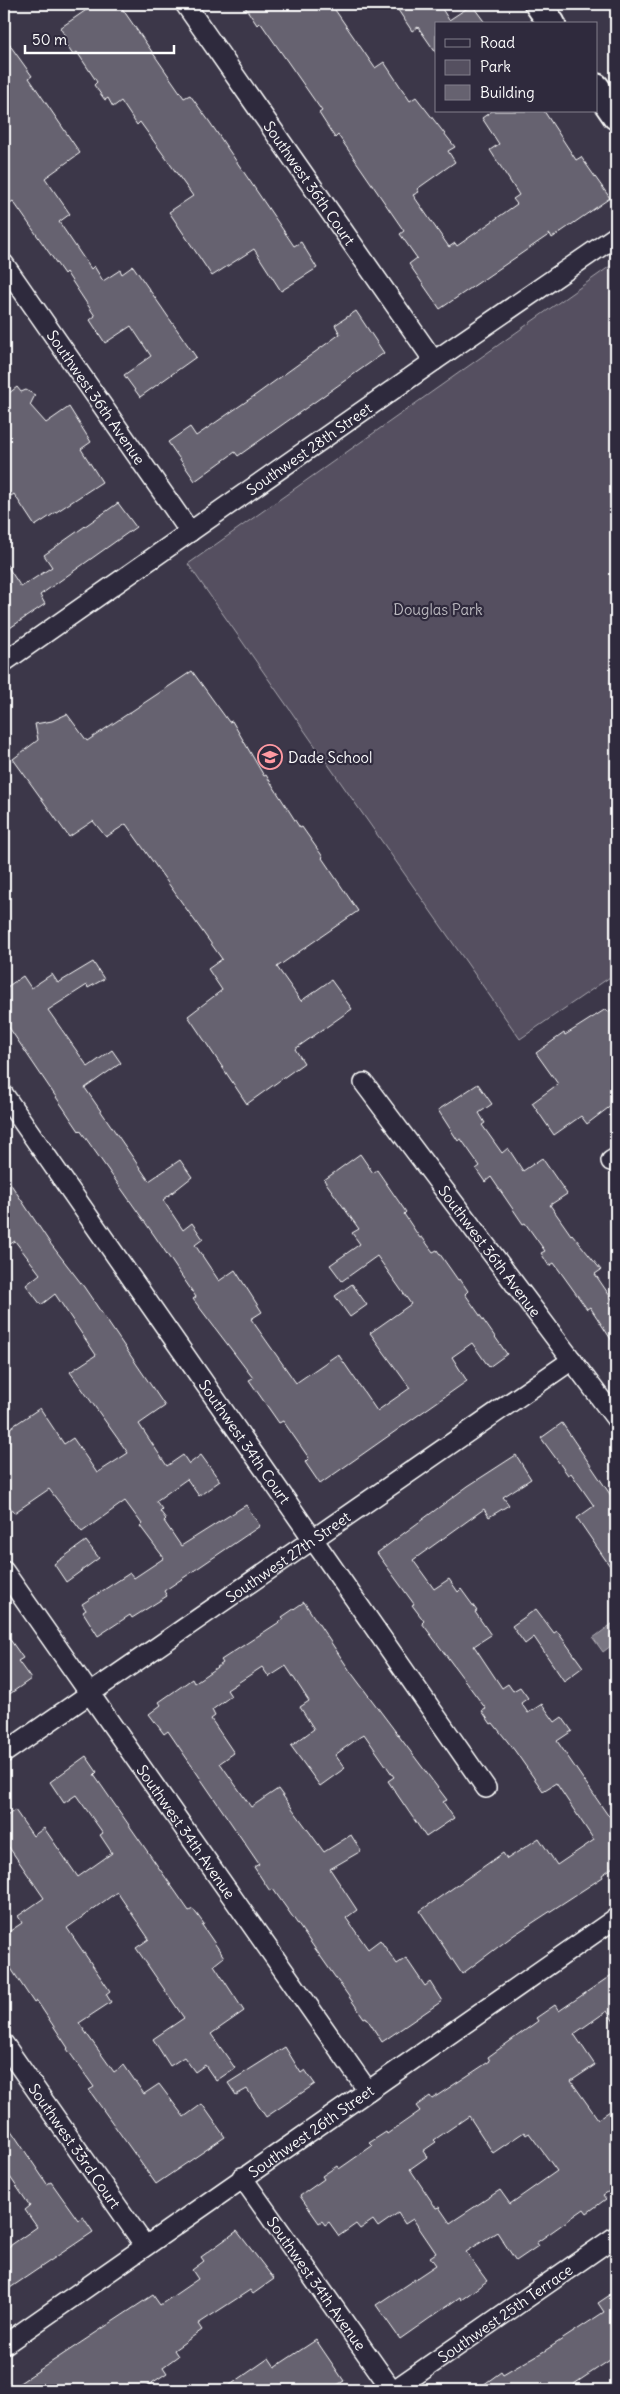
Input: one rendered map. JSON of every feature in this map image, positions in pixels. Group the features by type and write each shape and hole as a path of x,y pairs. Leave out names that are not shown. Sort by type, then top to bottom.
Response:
{"main road":[{"path":"538,4 551,22"},
{"path":"598,90 616,116"}],"street":[{"name":"Southwest 36th Court","path":"185,4 434,361"},
{"name":"Southwest 28th Street","path":"4,662 616,236"},
{"name":"Southwest 36th Avenue","path":"4,264 190,532"},
{"name":"Southwest 36th Avenue","path":"364,1083 616,1419"},
{"name":"Southwest 34th Court","path":"4,1095 486,1788"},
{"name":"Southwest 27th Street","path":"4,1753 572,1360"},
{"name":"Southwest 34th Avenue","path":"4,1571 368,2091"},
{"name":"Southwest 26th Street","path":"4,2345 242,2177 616,1918"},
{"name":"Southwest 33rd Court","path":"4,2044 145,2246"},
{"name":"Southwest 34th Avenue","path":"242,2177 393,2390"},
{"name":"Southwest 25th Terrace","path":"393,2390 616,2236"}],"green space":[{"name":"Douglas Park","path":"616,262 616,973 520,1039 188,564"}],"shaded area":[{"path":"616,1621 616,1642 603,1652 593,1638"}],"building":[{"path":"95,4 119,4 184,98 190,95 209,121 294,246 301,242 317,268 281,291 254,249 212,276 169,212 193,196 140,122 137,125 121,101 113,107 108,98 105,100 94,85 97,82 77,52 73,55 63,40 66,37 60,28"},
{"path":"243,4 331,4 375,68 384,62 410,101 416,97 455,147 448,151 455,162 417,189 419,192 413,195 449,247 455,243 457,246 517,204 513,199 519,195 490,150 499,144 482,118 491,112 545,112 576,160 581,157 610,198 552,238 550,234 440,309 409,264 417,258 400,234 404,231 338,135 335,138 319,113 322,111 260,22 257,25"},
{"path":"394,4 439,4 449,20 472,5 485,22 435,22 435,52 418,27 412,31"},
{"path":"4,37 32,76 29,78 80,153 45,178 70,214 59,222 91,269 94,266 103,281 120,270 122,274 133,266 196,357 140,397 124,375 151,356 131,326 105,343 90,320 95,316 66,272 64,274 13,201 10,203 4,195"},
{"path":"356,311 384,353 238,456 235,452 195,481 168,442 190,427 196,436 257,394 340,334 335,325"},
{"path":"17,387 21,392 26,390 35,395 30,405 46,423 69,407 91,442 81,449 102,482 35,526 14,494 11,496 4,486 4,397"},
{"path":"118,503 136,527 40,595 45,604 4,632 4,561 21,587 52,567 44,555"},
{"path":"192,671 229,722 232,721 264,776 266,775 300,828 302,827 323,857 358,911 277,967 301,1001 331,980 352,1009 295,1049 304,1063 247,1104 188,1016 222,990 208,969 222,959 126,824 106,837 93,821 69,837 13,759 38,740 35,724 52,721 67,714 87,741"},
{"path":"93,962 104,979 88,988 87,985 48,1010 88,1067 112,1050 121,1063 85,1088 149,1181 180,1160 192,1177 163,1200 183,1230 192,1223 203,1239 195,1245 219,1281 235,1270 262,1312 251,1319 296,1383 338,1354 377,1411 410,1388 370,1333 411,1304 377,1256 342,1281 330,1265 360,1244 352,1233 359,1229 324,1180 360,1154 373,1173 377,1170 406,1212 404,1214 420,1238 422,1237 433,1252 437,1250 458,1280 460,1279 468,1291 465,1294 507,1354 489,1367 472,1343 452,1357 467,1381 320,1484 305,1462 309,1458 283,1421 279,1423 249,1380 253,1378 193,1299 196,1297 79,1131 4,1020 4,989 23,976 31,988 52,974 58,983"},
{"path":"616,1006 616,1102 587,1124 581,1116 554,1135 532,1103 558,1084 536,1053 564,1033 565,1035 606,1009 608,1012"},
{"path":"478,1084 492,1104 479,1113 485,1123 482,1125 502,1153 508,1148 523,1171 542,1158 567,1194 550,1205 571,1235 601,1270 595,1274 616,1305 616,1347 590,1307 587,1309 554,1263 549,1266 541,1253 545,1251 525,1223 523,1224 491,1177 485,1182 476,1169 480,1166 461,1139 458,1141 438,1110"},
{"path":"4,1174 50,1243 84,1287 165,1406 139,1424 167,1466 183,1455 189,1464 201,1455 220,1481 199,1496 187,1479 156,1501 166,1519 164,1521 181,1546 246,1505 260,1526 164,1591 167,1596 132,1618 130,1615 98,1636 83,1612 86,1610 82,1604 130,1573 134,1578 164,1558 140,1526 142,1524 125,1501 82,1532 49,1489 14,1513 4,1498 4,1432 40,1408 64,1444 73,1438 97,1473 128,1453 70,1372 96,1355 55,1294 41,1305 26,1285 40,1274 15,1241 4,1248"},
{"path":"352,1284 367,1305 350,1317 335,1296"},
{"path":"562,1423 616,1503 616,1575 577,1518 594,1506 571,1473 568,1475 541,1438"},
{"path":"516,1455 531,1479 503,1497 509,1505 489,1517 484,1509 413,1560 434,1589 449,1579 458,1592 461,1589 477,1611 475,1612 491,1635 474,1646 502,1688 508,1684 513,1691 520,1687 528,1698 521,1703 528,1713 542,1704 555,1722 562,1717 572,1731 557,1741 607,1814 610,1817 616,1813 616,1865 602,1875 603,1877 514,1935 462,1974 420,1911 503,1853 507,1859 539,1838 557,1865 594,1840 556,1783 543,1791 515,1751 493,1723 491,1724 482,1711 486,1709 422,1623 424,1621 412,1605 414,1604 377,1553 468,1486"},
{"path":"86,1541 99,1558 66,1582 54,1564"},
{"path":"304,1602 350,1671 447,1800 443,1802 454,1818 426,1837 388,1781 394,1777 364,1734 335,1755 345,1768 320,1786 291,1746 314,1729 300,1707 309,1701 286,1666 269,1677 262,1667 227,1690 231,1696 212,1710 215,1716 211,1719 234,1753 220,1763 251,1807 278,1789 324,1852 351,1835 361,1851 330,1869 357,1910 346,1918 368,1949 380,1940 397,1964 406,1958 425,1986 430,1982 442,2001 382,2042 273,1889 270,1891 254,1867 259,1864 168,1731 164,1734 149,1714 161,1705 159,1702 192,1679 194,1683 223,1663 221,1660 284,1619 282,1617"},
{"path":"536,1609 554,1633 557,1631 583,1667 564,1681 534,1637 525,1644 512,1626"},
{"path":"4,1631 23,1658 18,1661 31,1679 4,1698"},
{"path":"86,1756 97,1772 94,1775 189,1911 193,1909 204,1924 202,1925 224,1957 214,1965 244,2011 211,2034 235,2068 216,2081 205,2065 195,2072 184,2057 170,2066 153,2039 184,2018 136,1948 149,1939 117,1892 67,1928 110,1991 106,1994 111,2002 79,2023 114,2072 124,2065 144,2094 159,2084 184,2117 202,2104 225,2137 156,2184 89,2090 94,2087 67,2049 37,2001 34,2003 10,1967 4,1971 4,1935 22,1923 18,1916 44,1898 4,1840 4,1818 15,1810 33,1836 44,1828 78,1877 112,1853 100,1835 103,1833 76,1795 64,1803 50,1782"},
{"path":"616,1972 616,2025 607,2011 574,2034 595,2065 571,2081 598,2119 616,2107 616,2187 603,2195 606,2199 587,2213 584,2209 536,2243 538,2246 516,2261 497,2232 466,2252 487,2281 461,2300 460,2297 400,2339 376,2305 436,2265 430,2257 436,2253 413,2219 405,2224 398,2213 378,2227 373,2220 360,2229 356,2224 339,2236 329,2222 325,2225 322,2221 319,2223 300,2196 324,2179 322,2176 337,2166 339,2169 372,2146 369,2143 386,2132 387,2134 420,2111 416,2106 430,2096 432,2099 490,2061 488,2057 538,2021 536,2018 555,2005 559,2011","holes":["469,2116 493,2153 524,2132 526,2135 529,2133 557,2171 510,2204 500,2190 450,2223 439,2207 436,2208 410,2169 427,2157 423,2151 436,2142 434,2140"]},
{"path":"285,2047 301,2073 305,2070 315,2084 266,2117 247,2089 236,2095 228,2083"},
{"path":"4,2120 47,2184 51,2182 78,2220 83,2217 93,2232 4,2292 4,2250 37,2227 25,2210 30,2206 10,2177 4,2181"},
{"path":"237,2231 274,2279 253,2294 250,2290 198,2324 202,2330 174,2350 178,2356 163,2367 167,2373 141,2390 9,2390 153,2295 160,2305 198,2279 192,2270 204,2261 201,2257"},
{"path":"616,2291 616,2356 574,2384 577,2390 476,2390 501,2372 503,2375 546,2350 604,2312 598,2303"},
{"path":"316,2340 344,2381 329,2390 223,2390 269,2358 275,2367"}],"place":[{"name":"Dade School","path":"270,757"}]}
